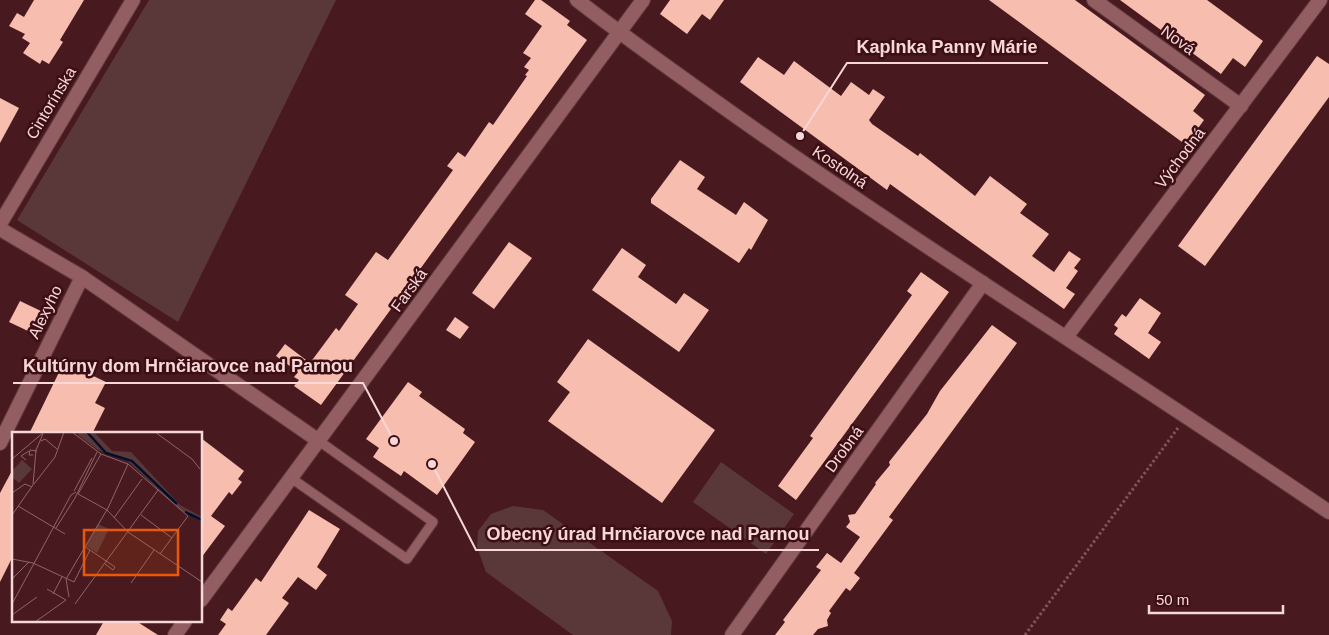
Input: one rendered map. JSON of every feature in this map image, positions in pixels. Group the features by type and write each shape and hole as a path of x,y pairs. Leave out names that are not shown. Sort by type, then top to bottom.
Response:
{"street":[{"name":"Cintorínska","path":"0,224 133,0"},
{"name":"Kostolná","path":"576,0 619,34 819,174 1187,415 1329,512"},
{"name":"Farská","path":"202,599 643,0"},
{"name":"Nová","path":"1094,0 1241,106"},
{"name":"Východná","path":"1066,337 1320,0"},
{"path":"0,229 82,277 319,441"},
{"name":"Alexyho","path":"0,443 82,277"},
{"name":"Drobná","path":"732,635 983,283"},
{"path":"175,635 184,622"}],"lane":[{"path":"291,478 407,559 433,522 319,441"}],"path":[{"path":"1024,635 1187,415"}],"shaded area":[{"path":"149,0 336,0 178,322 17,220"},
{"path":"721,462 794,514 766,554 693,502"},
{"path":"513,506 543,510 658,591 672,621 671,635 573,635 486,572 477,547 478,531 491,514"}],"building":[{"path":"34,0 84,0 60,40 63,42 49,64 42,60 40,64 23,53 30,43 22,38 25,34 9,26 17,13 24,17"},
{"path":"535,0 541,0 570,21 567,25 587,40 321,405 294,386 299,380 294,377 298,372 276,356 285,344 310,363 336,328 339,331 358,304 345,295 376,252 388,260 453,170 447,166 458,152 465,157 489,122 493,125 527,76 525,75 529,70 524,67 531,58 523,53 542,26 525,14"},
{"path":"670,0 724,0 710,20 702,14 687,34 660,14"},
{"path":"989,0 1075,0 1205,95 1193,111 1204,120 1186,145"},
{"path":"1120,0 1207,0 1263,41 1245,67 1233,58 1221,74"},
{"path":"1317,56 1329,64 1329,97 1205,266 1178,246"},
{"path":"758,57 784,75 794,61 841,96 851,82 869,95 873,89 885,97 869,120 872,124 918,156 920,153 975,196 990,176 1027,204 1020,213 1049,234 1032,256 1054,272 1069,251 1081,259 1074,268 1078,271 1066,288 1075,294 1064,309 890,184 887,190 740,82"},
{"path":"0,98 19,108 0,143"},
{"path":"680,160 705,177 697,189 736,215 744,202 768,220 751,250 749,248 739,263 651,203 651,199"},
{"path":"509,242 532,258 494,309 472,293"},
{"path":"622,248 646,265 638,277 676,304 684,293 709,310 679,352 592,290"},
{"path":"921,272 949,292 796,500 778,486 813,438 810,436 912,295 907,291"},
{"path":"1140,298 1161,313 1148,333 1161,342 1149,359 1114,334 1118,328 1114,325 1122,314 1126,317"},
{"path":"20,301 41,311 35,324 32,322 28,331 9,322"},
{"path":"455,317 469,327 460,339 446,330"},
{"path":"992,325 1017,343 889,517 893,520 854,573 860,578 850,591 846,588 829,611 831,613 827,620 828,626 818,629 813,635 775,635 785,622 783,620 821,570 816,567 827,553 841,563 860,537 846,527 850,522 848,515 855,514 875,483 890,465 889,462 927,414 940,391"},
{"path":"588,339 715,430 662,503 548,421 570,392 557,382"},
{"path":"64,362 106,382 95,403 105,408 93,432 30,432"},
{"path":"408,382 422,392 419,396 465,429 463,433 475,442 437,495 404,471 401,476 373,457 379,448 366,439"},
{"path":"202,439 244,471 238,479 242,482 232,495 229,492 211,516 225,526 202,557"},
{"path":"12,471 12,558 0,582 0,493"},
{"path":"309,510 340,529 317,567 327,575 316,590 298,577 282,598 289,603 266,635 218,635 226,624 220,620 228,608 232,611 256,578 261,582"},
{"path":"103,622 138,622 158,635 96,635"}],"place":[{"name":"Kaplnka Panny Márie","path":"800,136"},
{"name":"Kultúrny dom Hrnčiarovce nad Parnou","path":"394,441"},
{"name":"Obecný úrad Hrnčiarovce nad Parnou","path":"432,464"}]}
